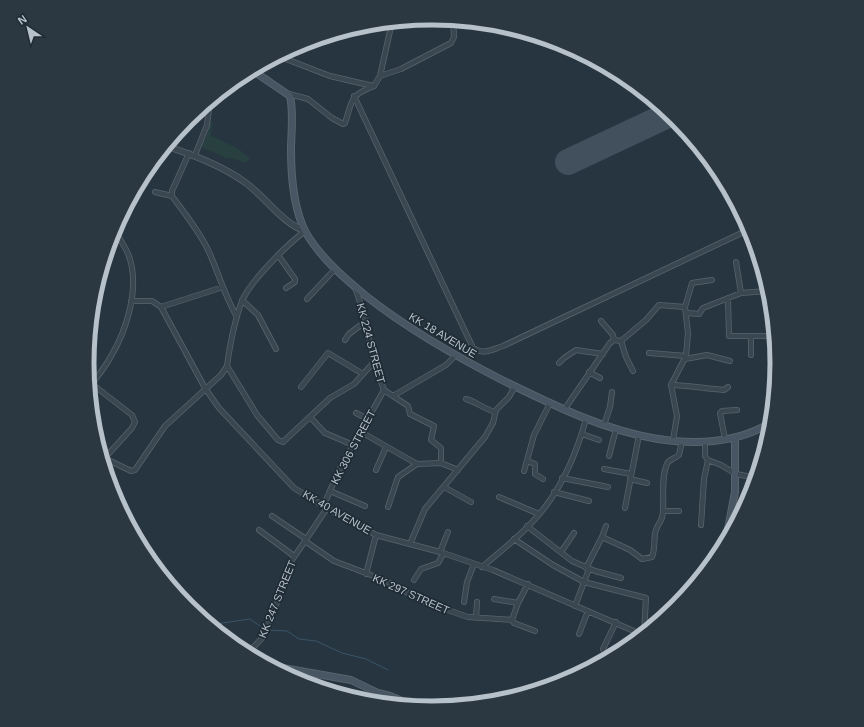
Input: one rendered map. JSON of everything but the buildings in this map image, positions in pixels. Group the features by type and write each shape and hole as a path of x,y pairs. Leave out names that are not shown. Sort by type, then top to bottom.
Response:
{"main road":[{"path":"257,74 289,94"},
{"name":"KK 18 AVENUE","path":"289,94 292,107 291,152 294,186 305,231 335,270 399,321 455,356 515,386 564,410 616,429 673,440 705,442 735,438 765,427"},
{"path":"734,516 736,474 735,438"},
{"path":"282,667 351,680 378,693 400,700"}],"street":[{"path":"380,76 401,69 451,43 454,37 453,26"},
{"path":"289,94 308,99 332,118 343,124 346,123 354,96 359,92 374,86 380,76 391,28"},
{"path":"285,59 330,76 374,86"},
{"path":"354,96 473,348 480,352 486,352 502,346 744,232"},
{"path":"195,156 207,125 209,109"},
{"path":"108,462 131,471 135,470 165,426 221,374 227,366 242,300 254,283 278,256 305,231 294,226 247,184 195,156 171,148"},
{"path":"172,196 172,191 188,153"},
{"path":"155,192 172,196 201,235 223,287 227,301 237,317"},
{"path":"94,380 110,358 122,334 131,301 132,267 118,236"},
{"path":"278,256 295,279 295,282 286,288"},
{"path":"736,262 741,293"},
{"path":"307,299 335,270"},
{"path":"673,440 677,416 671,385 686,357 688,333 687,313 685,307 692,283 712,280"},
{"path":"131,301 152,301 161,307 223,287"},
{"name":"KK 224 STREET","path":"355,287 366,321 374,362 384,390 408,406 410,414 434,426 431,440 441,448 441,463"},
{"path":"687,313 700,314 703,308 741,293 763,291"},
{"path":"728,299 728,335 770,336"},
{"path":"242,300 258,315 276,349"},
{"path":"614,340 621,341 646,320 659,305 685,307"},
{"name":"KK 40 AVENUE","path":"161,307 205,388 236,427 290,485 325,507 376,535 442,553 528,584 575,606 638,632"},
{"path":"345,340 349,334 366,321"},
{"path":"602,321 614,335 614,340"},
{"path":"751,336 751,355"},
{"path":"564,410 589,372 614,340"},
{"path":"621,341 626,357 633,371"},
{"path":"559,363 576,350 602,354"},
{"path":"301,387 328,353 363,374"},
{"path":"649,353 686,357 707,355 730,361"},
{"path":"393,396 446,365 455,356"},
{"path":"227,366 257,415 281,442 284,442 336,393 354,384 374,362"},
{"path":"589,372 600,378"},
{"path":"671,385 692,385 699,388 724,390 728,387"},
{"path":"410,544 422,513 489,430 494,420 495,412 498,407 509,397 515,386"},
{"path":"94,388 132,414 135,422 132,428 107,457"},
{"name":"KK 306 STREET","path":"305,540 325,507 330,491 353,445 384,390"},
{"path":"604,425 610,407 612,392"},
{"path":"466,399 476,402 482,408 495,412"},
{"path":"524,471 534,435 550,403"},
{"path":"725,439 720,412 738,410"},
{"path":"356,413 368,419"},
{"path":"310,417 325,434 353,445"},
{"path":"482,567 527,526 554,492 575,453 586,419"},
{"path":"609,456 616,429"},
{"path":"361,432 417,464"},
{"path":"582,434 599,440"},
{"path":"625,508 639,434"},
{"path":"602,537 630,550 642,559 652,557 656,547 655,531 661,523 663,511 666,465 679,455 682,441"},
{"path":"705,442 705,456 708,460 722,465 736,474 751,478"},
{"path":"376,470 386,447"},
{"path":"701,525 704,479 708,460"},
{"path":"527,461 534,464 535,474 543,478"},
{"path":"388,507 398,476 417,464 449,464 458,470"},
{"path":"604,469 630,476 647,483"},
{"path":"562,478 608,487"},
{"path":"444,487 471,502"},
{"path":"330,491 365,506"},
{"path":"554,492 589,502"},
{"path":"499,498 538,514"},
{"path":"663,511 679,511"},
{"name":"KK 297 STREET","path":"272,516 334,561 384,580 427,603 459,615 476,618 512,620"},
{"path":"527,526 561,552 588,568 622,578"},
{"path":"575,606 588,568 606,526"},
{"path":"259,530 294,556"},
{"path":"414,580 421,569 438,563 448,532"},
{"path":"561,552 574,533"},
{"path":"366,574 376,535"},
{"path":"514,539 553,565 584,582 646,598 644,627"},
{"name":"KK 247 STREET","path":"251,650 263,637 294,556 305,540"},
{"path":"464,602 467,582 474,564"},
{"path":"528,584 518,603 512,620 535,631"},
{"path":"494,599 518,603"},
{"path":"476,618 477,602"},
{"path":"579,634 588,611"},
{"path":"606,654 603,649 616,622"}],"green space":[{"path":"210,122 213,124 210,135 237,148 250,158 246,163 229,157 228,159 201,147 207,135"}],"waterway":[{"path":"216,624 250,619 264,629"},
{"path":"267,630 287,631 299,639 316,641 342,653 366,659 388,670"}],"runway":[{"path":"568,162 664,117"}]}
